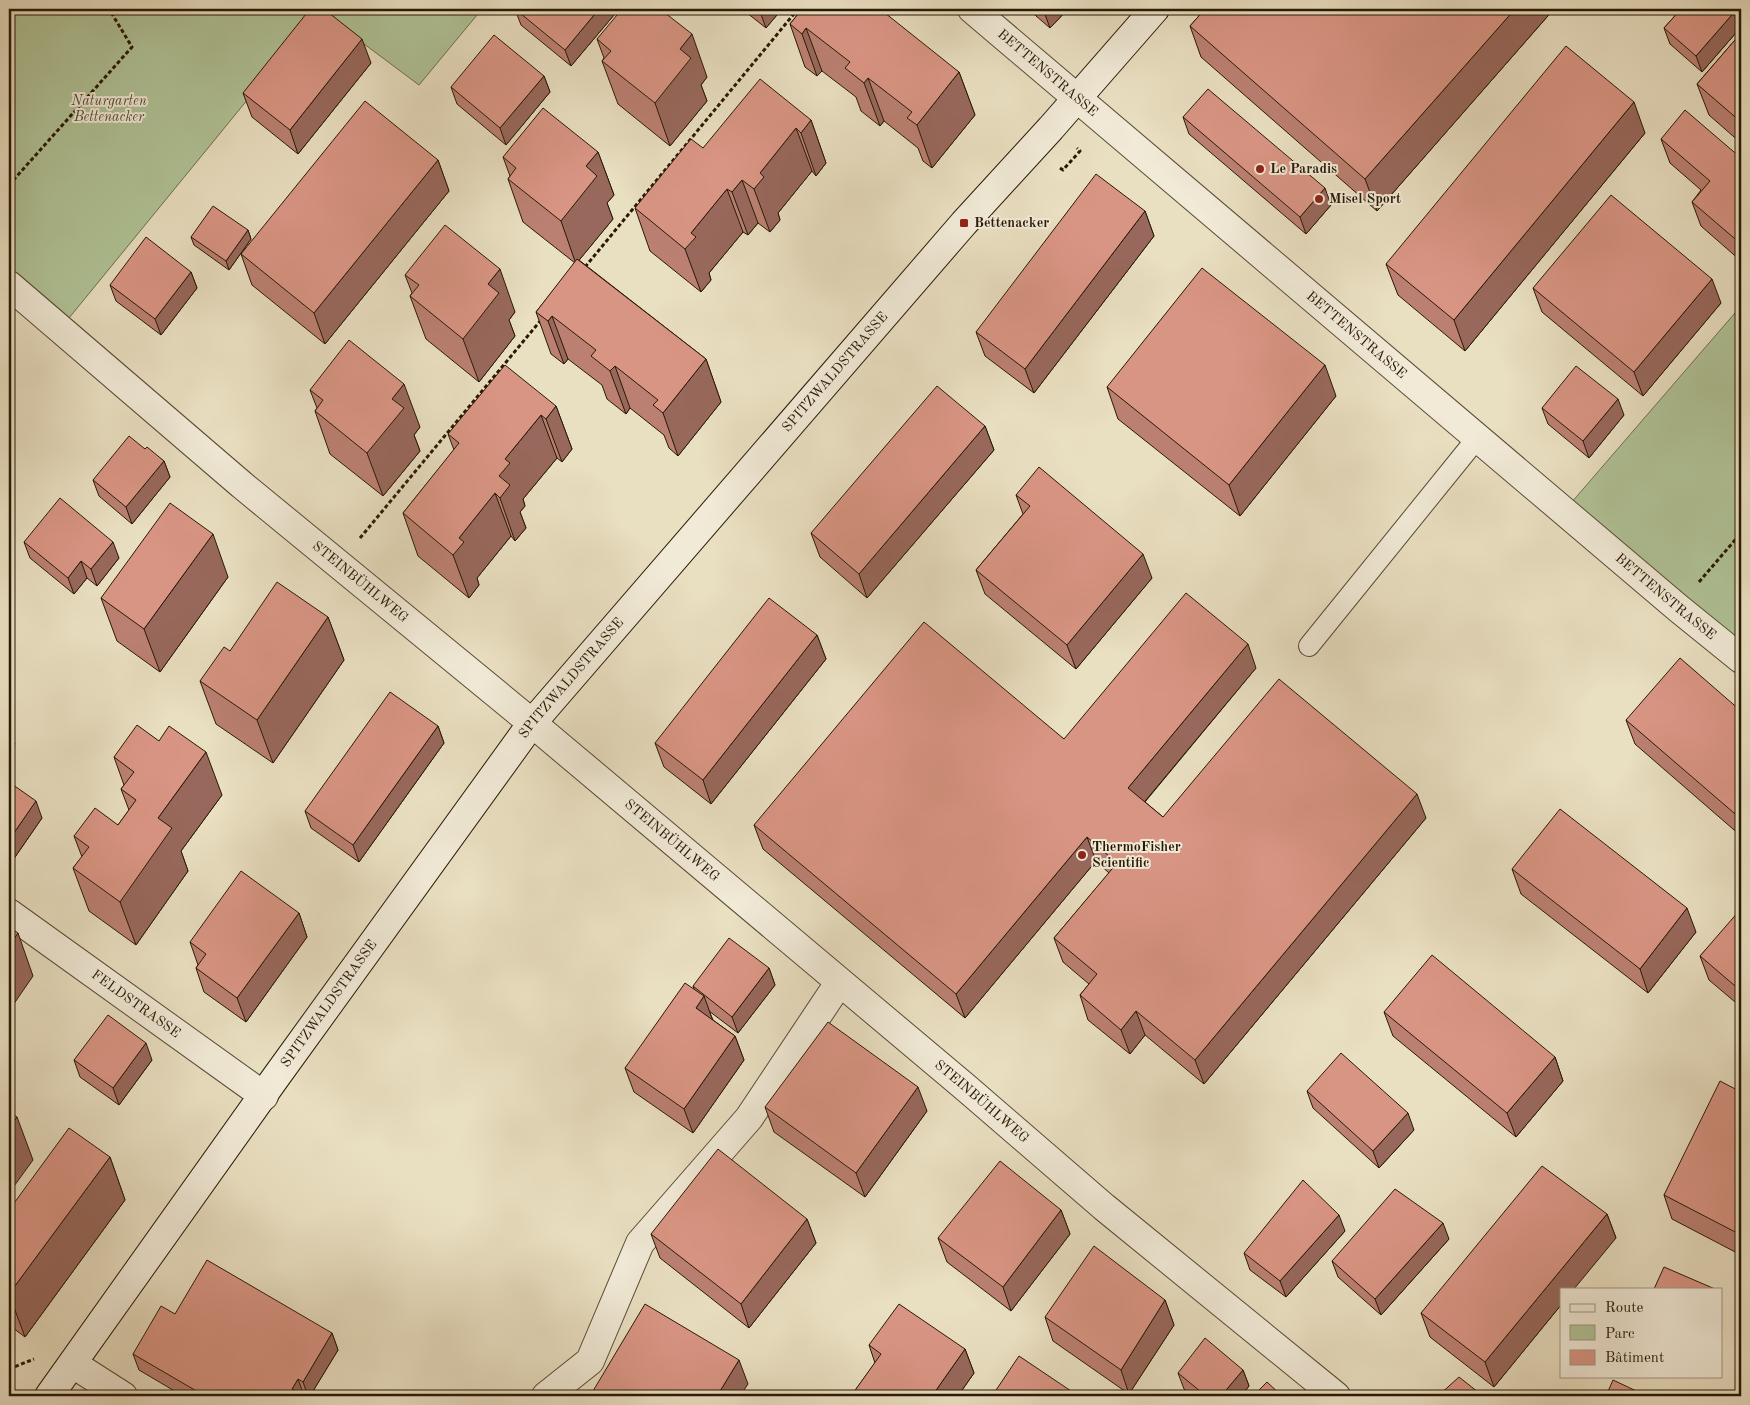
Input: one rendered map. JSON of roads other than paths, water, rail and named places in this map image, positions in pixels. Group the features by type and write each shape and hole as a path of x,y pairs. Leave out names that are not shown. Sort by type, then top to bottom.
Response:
{"street":[{"name":"BETTENSTRASSE","path":"972,9 1678,608 1741,659"},
{"name":"SPITZWALDSTRASSE","path":"49,1396 532,723 964,223 1155,9"},
{"name":"STEINBÜHLWEG","path":"9,285 242,485 532,723 965,1087 1104,1207 1336,1396"},
{"name":"FELDSTRASSE","path":"9,913 264,1096"},
{"path":"546,1396 590,1361 640,1243 749,1118 839,983"},
{"path":"73,1364 123,1396"}],"lane":[{"path":"1309,646 1478,437"}],"place":[{"name":"Le Paradis","path":"1260,169"},
{"name":"Misel Sport","path":"1319,199"},
{"name":"Bettenacker","path":"964,223"},
{"name":"ThermoFisher Scientific","path":"1082,855"}],"park label":[{"name":"Naturgarten Bettenacker","path":"109,109"}]}
